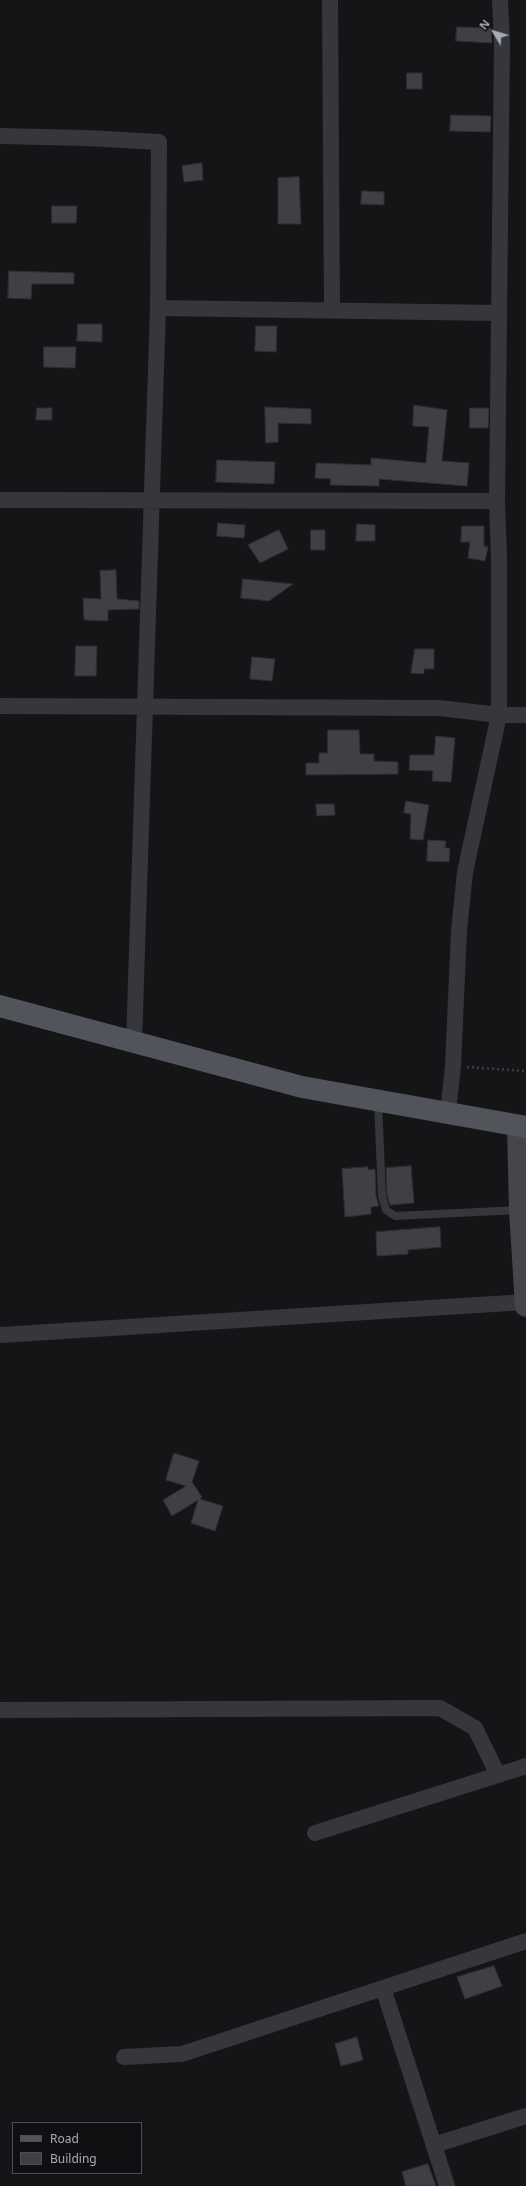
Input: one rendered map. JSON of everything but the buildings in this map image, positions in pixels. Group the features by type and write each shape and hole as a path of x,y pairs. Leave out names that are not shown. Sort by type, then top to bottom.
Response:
{"main road":[{"path":"0,1006 302,1087 522,1126 526,1306"}],"street":[{"path":"330,0 332,311"},
{"path":"448,1113 453,1066 459,931 465,872 499,715 499,557 497,501 502,42 500,0"},
{"path":"0,136 86,138 159,142 158,308 134,1042"},
{"path":"158,308 498,313"},
{"path":"0,500 497,501"},
{"path":"0,706 439,708 499,715 526,715"},
{"path":"0,1335 526,1302"},
{"path":"0,1710 440,1708 475,1728 498,1775"},
{"path":"315,1833 526,1766"},
{"path":"124,2057 182,2054 526,1941"},
{"path":"383,1988 447,2186"},
{"path":"434,2145 526,2116"}],"lane":[{"path":"378,1101 382,1196 386,1210 395,1216 523,1211"}],"path":[{"path":"453,1066 526,1071"}]}
